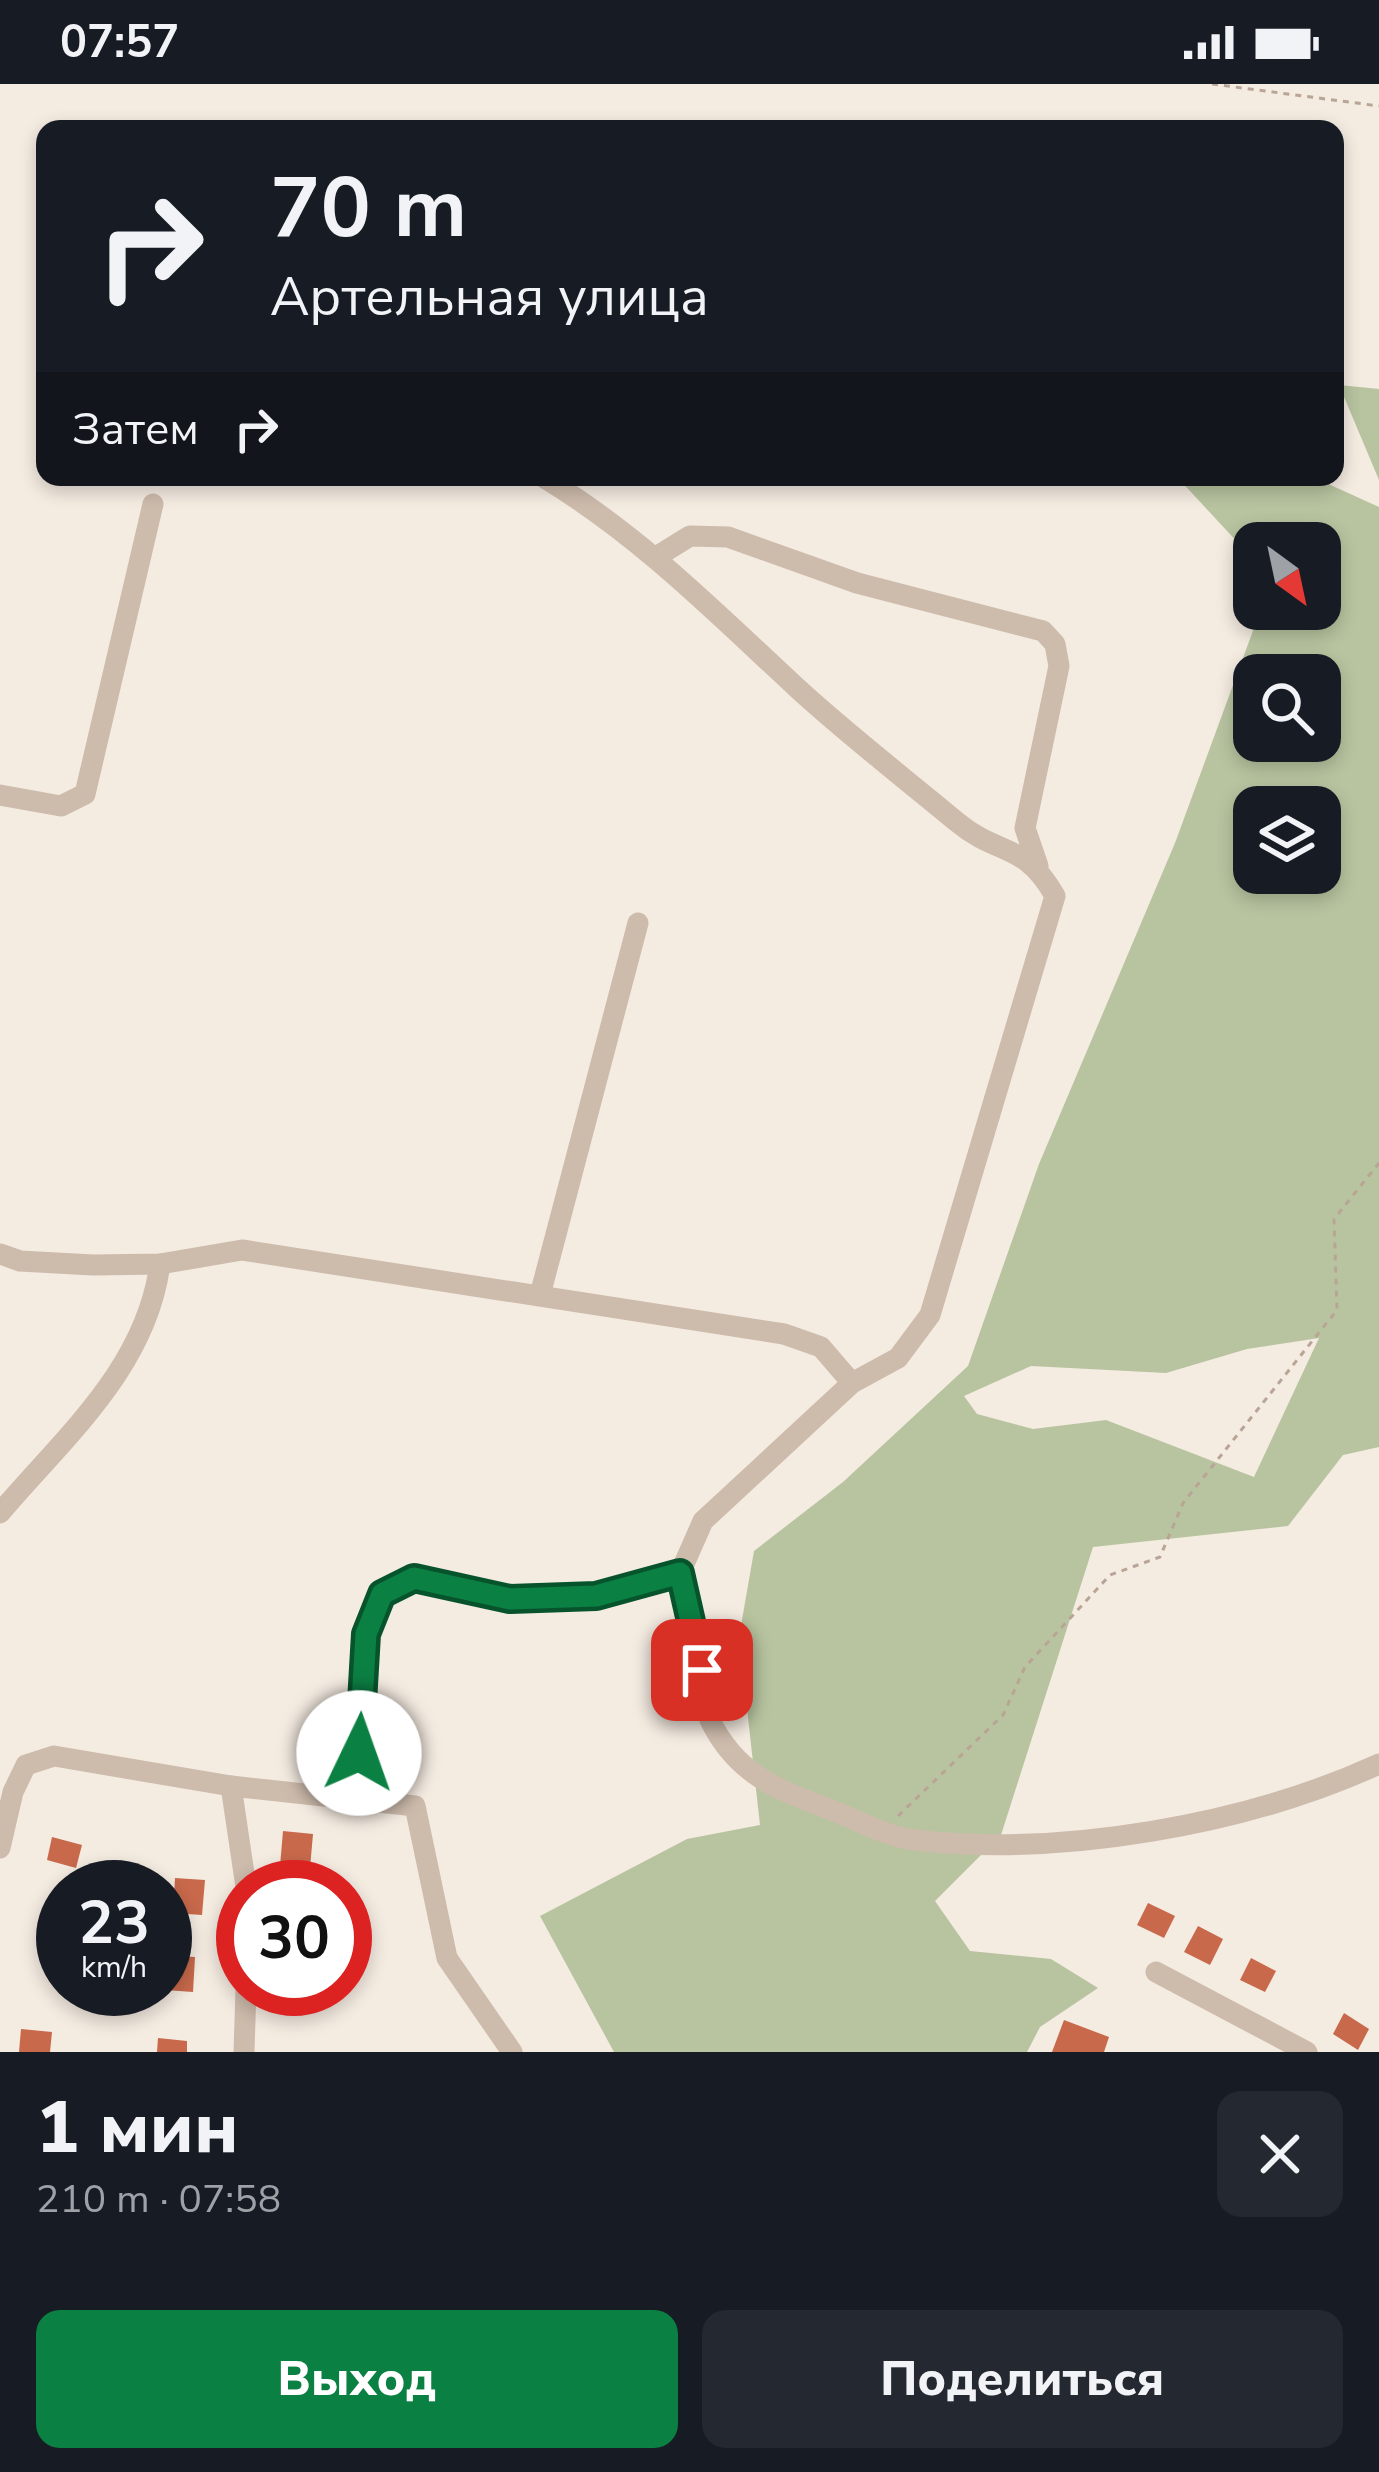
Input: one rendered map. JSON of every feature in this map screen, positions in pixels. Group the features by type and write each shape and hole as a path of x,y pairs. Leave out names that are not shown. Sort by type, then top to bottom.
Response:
{"street":[{"path":"558,486 603,513 656,557 798,689 977,839 1019,852 1038,866"},
{"path":"0,795 61,806 85,794 153,504"},
{"path":"656,557 690,536 728,537 857,583 1042,631 1055,644 1058,666 1025,828 1055,896 930,1315 898,1358 852,1382 703,1521 680,1573 710,1720 739,1765 766,1786 910,1840 1012,1844 1180,1825 1303,1796 1379,1764"},
{"path":"540,1294 638,923"},
{"path":"0,1254 20,1261 160,1264 242,1250 540,1294 784,1334 820,1347 852,1382"},
{"path":"0,1513 112,1389 150,1306 160,1264"},
{"path":"339,1794 359,1753 366,1634 382,1594 414,1578 510,1599 596,1596 680,1573"},
{"path":"0,1848 13,1792 26,1766 54,1756 230,1786 339,1794 415,1806 447,1958 512,2052"},
{"path":"230,1786 242,1860"},
{"path":"1156,1972 1307,2052"},
{"path":"244,2052 245,2016"}],"path":[{"path":"1212,84 1379,106"},
{"path":"884,1830 1003,1715 1025,1667 1110,1575 1160,1557 1184,1503 1337,1310 1334,1220 1379,1163"}],"green space":[{"path":"1344,386 1379,389 1379,480 1344,397"},
{"path":"1185,486 1333,486 1379,507 1379,1447 1343,1455 1288,1526 1093,1547 1001,1835 935,1901 970,1951 1051,1959 1098,1988 1040,2027 1027,2052 614,2052 540,1916 687,1839 760,1825 739,1637 754,1551 843,1482 968,1366 1039,1164 1175,843 1233,685 1233,762 1341,762 1341,654 1244,654 1253,630 1341,630 1341,522 1233,522 1233,537","holes":["1319,1338 1254,1477 1106,1420 1033,1429 977,1414 964,1396 1031,1366 1166,1373 1247,1349"]}],"building":[{"path":"283,1831 313,1834 311,1860 281,1860"},
{"path":"52,1837 82,1845 78,1860 47,1860"},
{"path":"192,1879 205,1880 202,1915 192,1914"},
{"path":"1148,1903 1175,1916 1164,1938 1137,1925"},
{"path":"1198,1926 1223,1939 1210,1965 1184,1952"},
{"path":"1251,1958 1276,1971 1265,1992 1240,1980"},
{"path":"1344,2013 1369,2029 1358,2050 1333,2034"},
{"path":"1064,2020 1109,2037 1104,2052 1052,2052"},
{"path":"21,2029 52,2032 50,2052 19,2052"},
{"path":"158,2038 187,2041 187,2052 157,2052"}],"route":[{"path":"359,1753 366,1634 382,1594 414,1578 510,1599 596,1596 680,1573 702,1670"}]}
